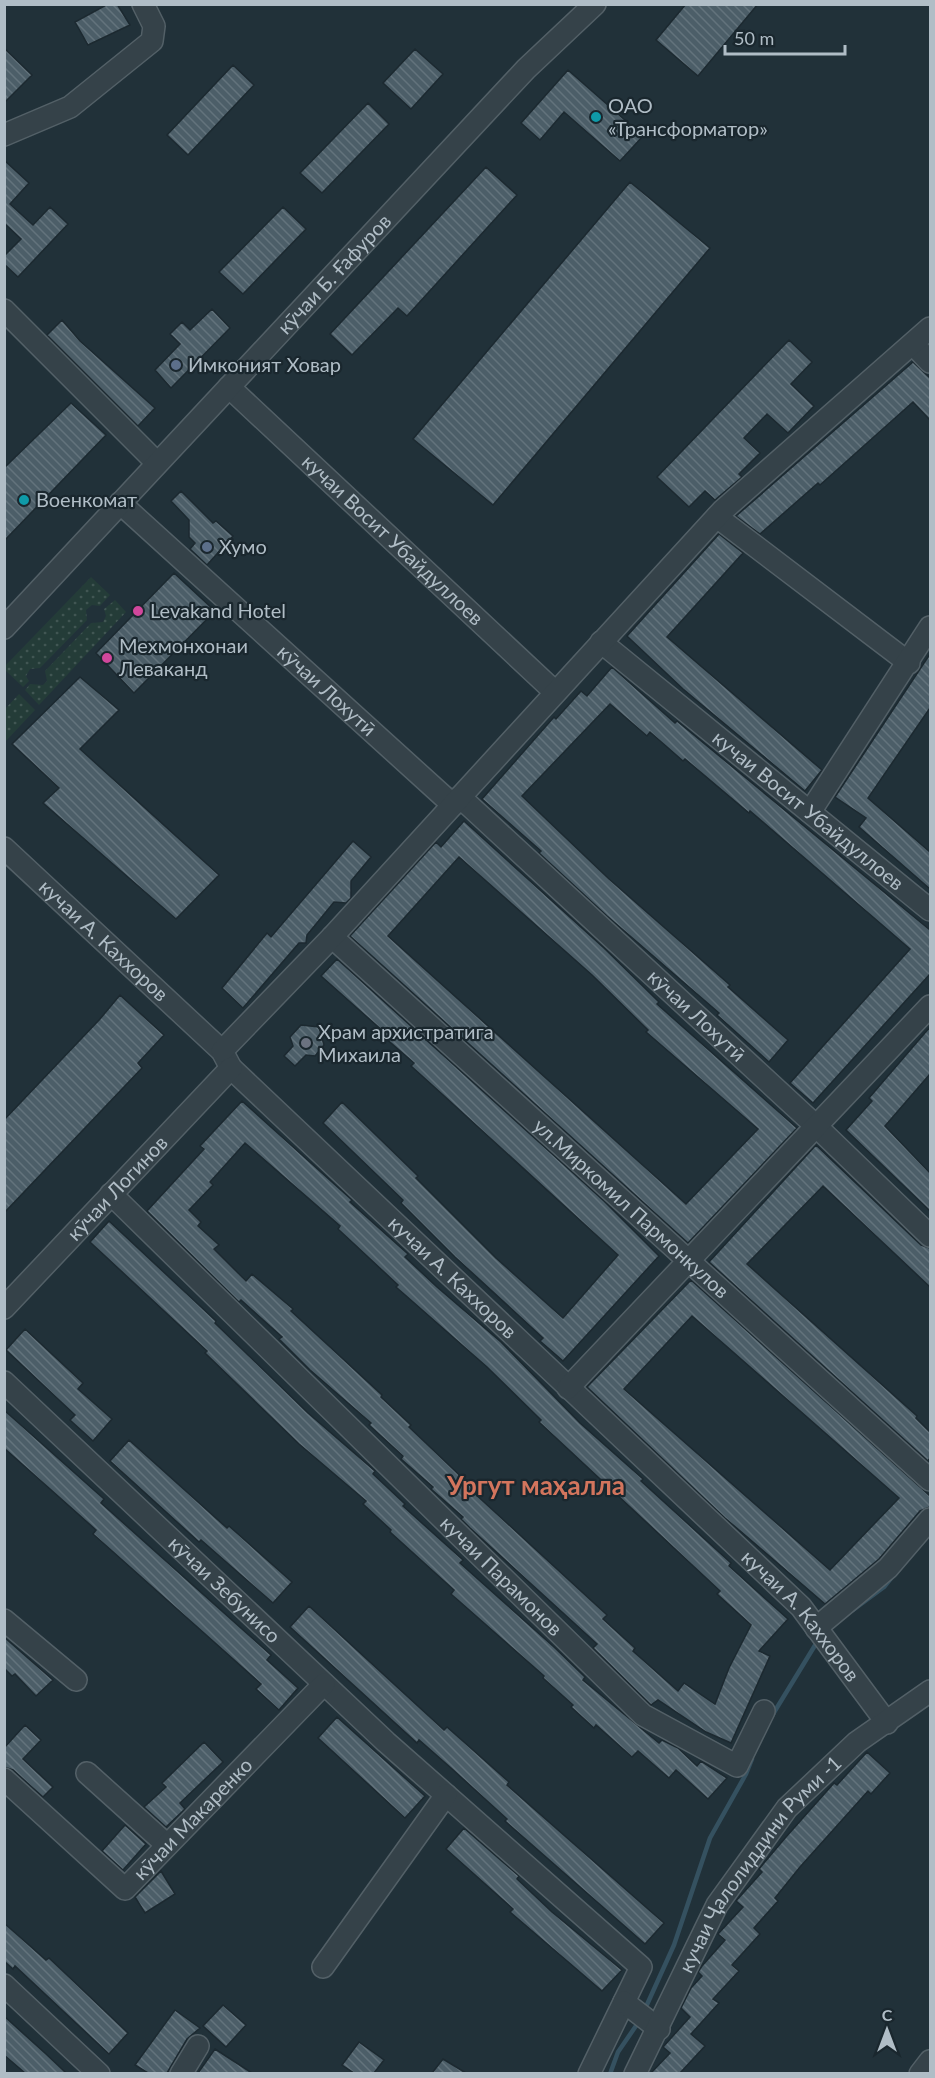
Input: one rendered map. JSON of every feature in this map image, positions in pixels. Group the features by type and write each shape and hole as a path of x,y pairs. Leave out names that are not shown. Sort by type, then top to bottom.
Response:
{"street":[{"path":"4,135 70,107 152,41 153,26 143,4"},
{"name":"кӯчаи Б. Ғафуров","path":"4,628 526,69 595,4"},
{"path":"4,310 157,464"},
{"path":"555,693 717,517 922,335 930,362"},
{"name":"кучаи Восит Убайдуллоев","path":"229,387 555,693"},
{"name":"кӯчаи Лохутӣ","path":"120,503 456,801 816,1126 930,1236"},
{"path":"717,517 909,663"},
{"path":"810,812 909,663 930,627"},
{"name":"кучаи Восит Убайдуллоев","path":"601,642 930,910"},
{"name":"кӯчаи Логинов","path":"4,1308 111,1194 332,936 555,693"},
{"name":"кучаи А. Каххоров","path":"4,848 568,1388 801,1607 887,1723"},
{"name":"ул.Миркомил Пармонкулов","path":"332,936 930,1480"},
{"path":"568,1388 930,1006"},
{"name":"кучаи Парамонов","path":"111,1194 643,1715 737,1766 764,1711"},
{"name":"кӯчаи Зебунисо","path":"4,1382 324,1684 641,1967 624,2002"},
{"path":"816,1628 888,1568 930,1519"},
{"path":"4,1620 76,1680"},
{"name":"кӯчаи Макаренко","path":"4,1779 125,1889 324,1684"},
{"name":"кучаи Ҷалолиддини Руми -1","path":"635,2073 717,1905 787,1808 857,1742 930,1691"},
{"path":"87,1773 167,1845"},
{"path":"323,1967 446,1795"},
{"path":"4,1985 99,2073"},
{"path":"589,2073 624,2002 658,2029"},
{"path":"181,2073 198,2046"},
{"path":"920,2073 930,2061"}],"green space":[{"path":"91,577 110,595 100,606 92,605 86,610 87,620 40,668 30,669 26,676 29,681 23,687 5,670 5,666"},
{"path":"115,600 126,612 39,705 25,690 30,684 43,685 47,681 45,671 91,623 103,622 106,616 104,609"},
{"path":"19,694 35,710 5,742 5,709"}],"building":[{"path":"108,4 117,4 130,25 88,45 75,22"},
{"path":"686,4 758,4 698,76 656,40"},
{"path":"4,48 32,75 4,103"},
{"path":"415,49 443,74 411,109 383,83"},
{"path":"233,65 254,85 188,155 167,135"},
{"name":"ОАО «Трансформатор»","path":"568,70 643,136 620,161 564,112 540,140 521,123"},
{"path":"368,103 389,124 322,193 300,173"},
{"path":"4,160 29,183 10,204 33,225 50,207 68,224 18,277 4,264 4,256 21,239 4,223"},
{"path":"486,167 517,195 407,316 398,308 352,355 330,334"},
{"path":"630,182 710,248 493,505 413,439"},
{"path":"283,207 306,229 243,294 219,272"},
{"path":"212,309 230,328 171,388 155,370 180,344 170,334 182,322 190,330"},
{"path":"62,320 80,341 155,408 138,426 47,335"},
{"path":"789,340 812,362 791,384 814,406 788,433 767,414 744,438 760,453 739,474 742,477 715,500 705,491 689,507 657,477"},
{"path":"913,362 930,378 930,420 913,402 820,485 818,483 760,534 736,516"},
{"name":"Военкомат","path":"71,403 106,435 4,541 4,468"},
{"path":"181,491 213,523 216,521 233,536 207,565 190,549 195,543 189,537 189,520 171,501"},
{"path":"719,534 743,553 667,637 822,770 805,791 683,689 627,636"},
{"path":"174,573 215,611 134,693 96,653"},
{"path":"930,654 930,708 868,798 930,852 930,889 859,827 866,818 835,797"},
{"path":"612,667 675,723 677,721 930,930 930,974 813,1103 790,1083 910,949 750,811 749,813 685,759 683,761 650,732 647,736 610,704 522,796 609,879 730,985 728,987 788,1040 769,1062 717,1015 719,1013 607,916 539,853 541,851 482,799 554,717 556,719 581,691 587,696"},
{"path":"80,677 119,710 80,749 219,875 176,919 43,803 59,788 12,744"},
{"path":"464,821 604,948 659,1002 657,1004 797,1128 688,1243 350,936 436,842 441,847","holes":["459,857 592,975 648,1030 646,1032 758,1129 686,1204 388,936"]},
{"path":"353,841 371,857 351,881 351,898 346,903 334,902 307,935 306,943 299,943 243,1008 222,988 267,933 271,937"},
{"path":"337,959 604,1201 659,1256 563,1361 540,1341 543,1338 455,1257 401,1203 403,1200 323,1123 342,1102 418,1176 416,1178 496,1258 563,1318 618,1255 411,1066 414,1063 383,1036 385,1033 321,976"},
{"path":"120,995 164,1035 138,1063 142,1068 4,1213 4,1120"},
{"path":"301,1025 319,1027 324,1045 315,1056 306,1055 295,1066 284,1056 293,1046 290,1037"},
{"path":"930,1027 930,1074 885,1126 930,1173 930,1211 846,1130 872,1101 869,1098"},
{"path":"242,1101 352,1200 350,1202 408,1254 405,1257 501,1342 580,1423 643,1479 641,1481 731,1563 729,1566 788,1619 759,1651 770,1656 731,1743 706,1732 658,1700 651,1705 593,1648 597,1644 470,1528 461,1519 463,1517 431,1489 433,1487 401,1459 403,1456 369,1425 371,1423 310,1370 279,1339 282,1337 241,1300 239,1302 147,1211 204,1149 200,1146","holes":["245,1143 340,1226 338,1229 398,1285 396,1287 487,1367 541,1420 539,1422 720,1591 717,1594 751,1625 729,1668 715,1704 684,1683 678,1691 633,1651 635,1648 603,1619 607,1615 472,1491 474,1489 409,1427 411,1425 381,1397 382,1395 291,1311 293,1309 252,1274 246,1281 214,1249 219,1245 198,1226 201,1222 189,1210 213,1185 210,1182"]},
{"path":"816,1145 921,1245 930,1248 930,1287 823,1186 747,1264 917,1416 916,1418 930,1432 928,1461 709,1262"},
{"path":"109,1221 216,1321 215,1323 308,1413 375,1471 373,1474 405,1504 403,1506 463,1560 460,1563 554,1647 585,1677 583,1680 659,1743 662,1740 678,1748 697,1766 701,1761 727,1778 708,1799 676,1770 669,1778 638,1751 632,1757 596,1725 594,1728 543,1678 544,1676 451,1594 454,1590 390,1532 391,1530 363,1504 366,1501 299,1444 205,1353 207,1351 90,1242"},
{"path":"691,1280 930,1496 930,1507 920,1511 879,1559 825,1604 725,1518 587,1387","holes":["692,1316 899,1498 830,1570 624,1389"]},
{"path":"25,1329 83,1383 78,1389 112,1419 93,1441 70,1420 75,1415 6,1350"},
{"path":"4,1410 104,1499 101,1503 271,1655 267,1660 298,1688 279,1710 256,1689 261,1684 93,1534 96,1530 4,1448"},
{"path":"129,1440 227,1528 229,1526 292,1582 273,1603 201,1540 199,1542 110,1461"},
{"path":"309,1606 444,1730 447,1727 509,1782 507,1785 664,1923 645,1944 505,1821 507,1819 451,1768 419,1740 417,1743 290,1627"},
{"path":"4,1637 53,1680 36,1696 15,1674 12,1676 4,1668"},
{"path":"337,1717 425,1796 405,1818 318,1738"},
{"path":"25,1725 41,1740 23,1759 53,1787 43,1797 13,1770 4,1767 4,1748"},
{"path":"204,1742 223,1762 180,1803 185,1809 166,1827 144,1807 166,1787 162,1783"},
{"path":"867,1752 890,1773 871,1794 868,1791 800,1867 775,1898 778,1901 754,1928 760,1934 732,1965 739,1971 713,1999 719,2003 691,2034 705,2046 680,2073 651,2073 670,2053 663,2047 690,2017 681,2008 691,1988 702,1976 698,1972 725,1940 718,1934 743,1907 736,1901 762,1872 759,1869 786,1837 834,1783 837,1785"},
{"path":"125,1825 146,1844 123,1870 102,1851"},
{"path":"464,1828 519,1876 517,1879 552,1912 622,1970 602,1991 510,1912 513,1909 446,1849"},
{"path":"161,1871 175,1894 145,1913 135,1897"},
{"path":"4,1923 46,1960 49,1958 128,2033 109,2054 15,1966 13,1969 4,1961"},
{"path":"223,2005 246,2025 226,2047 203,2026"},
{"path":"175,2010 200,2028 187,2039 167,2073 148,2073 135,2065"},
{"path":"4,2016 66,2073 25,2073 4,2055"},
{"path":"359,2042 384,2060 374,2073 354,2073 342,2065"},
{"path":"215,2049 252,2073 198,2073"},
{"path":"443,2059 466,2073 432,2073"}],"waterway":[{"path":"853,1610 884,1587 892,1577"},
{"path":"770,1719 817,1642"},
{"path":"645,2009 674,1945 710,1838 752,1759"},
{"path":"610,2074 618,2052 640,2020"}],"place":[{"name":"ОАО «Трансформатор»","path":"596,117"},
{"name":"Имконият Ховар","path":"176,365"},
{"name":"Военкомат","path":"24,500"},
{"name":"Хумо","path":"207,547"},
{"name":"Levakand Hotel","path":"138,611"},
{"name":"Мехмонхонаи Леваканд","path":"107,658"},
{"name":"Храм архистратига Михаила","path":"306,1043"}],"district":[{"name":"Ургут маҳалла","path":"536,1486"}]}
